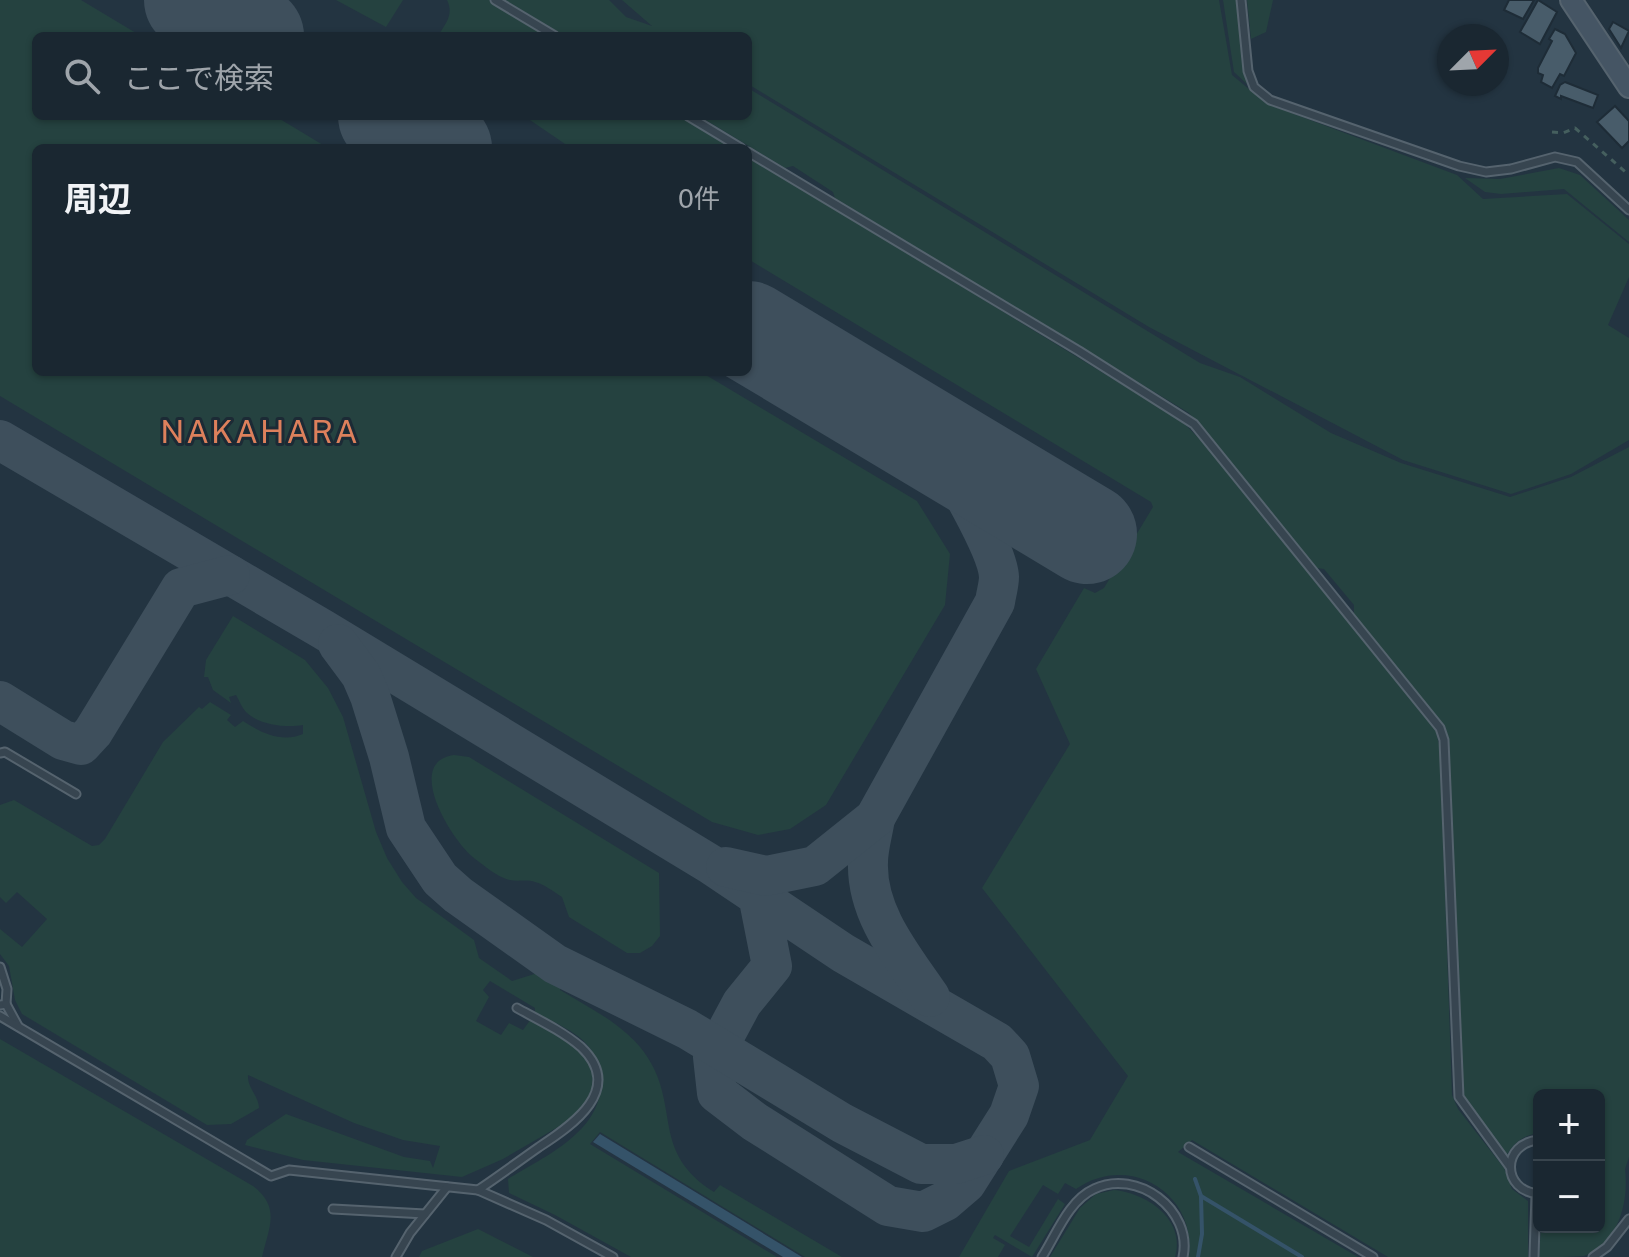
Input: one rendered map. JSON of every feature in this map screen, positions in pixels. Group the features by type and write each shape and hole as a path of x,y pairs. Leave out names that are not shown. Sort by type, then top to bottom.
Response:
{"street":[{"path":"1571,0 1629,87"}],"lane":[{"path":"495,0 548,32"},
{"path":"1241,0 1248,71 1254,87 1270,100 1459,166 1486,172 1555,157 1577,162 1629,210"},
{"path":"695,120 734,144"},
{"path":"752,154 1079,351 1194,424 1440,728 1444,740 1459,1097 1510,1167 1516,1183 1523,1190 1533,1193"},
{"path":"2,751 76,794"},
{"path":"0,967 6,988 3,1004 18,1026"},
{"path":"478,1190 571,1127 596,1094 597,1071 583,1049 517,1008"},
{"path":"0,1016 271,1176 289,1170 478,1190 546,1220 613,1257"},
{"path":"1510,1167 1522,1145 1533,1142"},
{"path":"1189,1147 1373,1257"},
{"path":"1042,1257 1077,1200 1094,1188 1118,1184 1143,1188 1157,1195 1169,1207 1184,1237 1183,1257"},
{"path":"396,1257 447,1187"},
{"path":"333,1209 425,1214"},
{"path":"1593,1257 1607,1247 1629,1219"},
{"path":"1534,1257 1535,1233"}],"path":[{"path":"1552,132 1563,133 1575,128 1629,175"}],"green space":[{"path":"0,0 81,0 134,32 32,32 32,120 282,120 321,144 32,144 32,376 708,376 917,501 950,554 945,605 826,805 790,829 758,835 712,822 0,396"},
{"path":"336,0 403,0 386,27"},
{"path":"447,0 490,0 542,32 440,32 449,14"},
{"path":"505,0 609,0 626,17 652,26 622,0 1219,0 1232,75 1267,104 1457,175 1483,199 1567,194 1629,244 1629,277 1608,325 1629,338 1629,440 1571,474 1511,494 1403,460 1149,327 752,86 752,32 558,32"},
{"path":"1223,0 1237,0 1242,64 1247,84 1234,72"},
{"path":"1247,0 1273,0 1266,32 1251,39"},
{"path":"752,90 1200,363 1240,377 1331,433 1401,463 1510,497 1571,477 1629,447 1629,1157 1619,1220 1606,1241 1596,1250 1584,1256 1539,1255 1541,1233 1605,1233 1605,1089 1533,1089 1533,1135 1520,1140 1506,1156 1461,1093 1447,736 1444,727 1354,614 1354,605 1324,569 1317,568 1189,413 835,198 833,192 793,166 785,168 752,148 752,144 745,144 706,120 752,120"},
{"path":"530,120 688,120 727,144 565,144"},
{"path":"752,158 1182,421 1209,449 1436,731 1440,749 1452,1095 1458,1109 1504,1168 1512,1189 1528,1201 1528,1257 1388,1257 1192,1140 1178,1152 1358,1257 1189,1257 1189,1234 1182,1214 1171,1198 1155,1185 1137,1177 1117,1175 1096,1179 1076,1189 1065,1183 1058,1194 1043,1185 1010,1236 1029,1247 1058,1199 1065,1204 1032,1257 995,1235 993,1238 1005,1245 998,1257 959,1257 1009,1171 1090,1140 1128,1076 982,888 1070,744 1036,669 1084,588 1095,593 1104,588 1153,507 1151,502 752,261"},
{"path":"1559,168 1580,175 1629,220 1629,242 1564,189 1501,194 1485,192 1465,178 1500,179"},
{"path":"233,616 305,660 328,688 343,717 376,832 387,858 416,898 474,940 479,958 512,981 544,971 563,983 560,990 608,1019 640,1047 657,1076 674,1145 694,1177 714,1192 720,1185 842,1257 805,1257 600,1132 590,1144 777,1257 631,1257 509,1193 508,1179 570,1140 593,1114 599,1098 601,1074 595,1056 579,1037 490,981 483,990 489,997 476,1021 501,1035 509,1023 523,1030 531,1019 563,1037 580,1050 590,1064 592,1090 581,1114 561,1129 558,1127 503,1159 462,1177 303,1160 245,1145 247,1140 286,1114 404,1157 430,1161 433,1168 440,1146 403,1140 354,1123 248,1075 259,1108 231,1124 207,1125 22,1014 15,1000 9,966 0,954 0,929 22,947 47,919 17,892 6,903 0,897 0,805 14,800 92,846 99,845 163,742 199,707 202,709 210,702 231,715 227,720 235,727 243,721 272,735 295,737 303,734 303,725 273,724 251,716 236,695 229,697 231,703 213,690 208,677 204,677 206,660"},
{"path":"454,755 469,757 659,873 660,936 652,946 640,953 627,953 569,917 562,897 549,888 532,881 506,879 474,858 454,836 432,786 433,772 439,761"},
{"path":"0,1039 253,1186 262,1194 270,1210 270,1227 262,1257 0,1257"},
{"path":"1114,1190 1139,1196 1161,1210 1175,1231 1175,1257 1050,1257 1080,1208 1096,1194"},
{"path":"478,1229 533,1257 419,1257 422,1251"}],"water":[{"path":"600,1134 802,1257 783,1257 593,1142"}],"building":[{"path":"1509,0 1534,0 1523,19 1504,10"},
{"path":"1538,0 1557,12 1540,44 1520,32"},
{"path":"1613,22 1629,31 1621,48 1609,29"},
{"path":"1555,29 1565,34 1576,53 1564,76 1560,74 1552,88 1541,82 1543,75 1538,73 1538,68"},
{"path":"1565,82 1598,95 1593,108 1555,96"},
{"path":"1615,106 1629,121 1629,141 1622,148 1597,122"}],"waterway":[{"path":"1195,1179 1201,1196 1302,1257"},
{"path":"1198,1257 1202,1234 1201,1196"}],"taxiway":[{"path":"0,440 324,630 710,864 843,953 997,1042 1010,1056 1019,1086 1009,1115 966,1183 945,1201 923,1212 888,1206 755,1122 717,1093 713,1057 742,1003 772,966 758,895"},
{"path":"726,867 766,876 815,866 875,818 995,602 999,577 990,547 932,441"},
{"path":"0,701 63,740 81,745 93,732 181,588 230,575"},
{"path":"338,644 361,675 370,696 406,828 440,879 458,895 555,964 687,1029 842,1123 921,1164 956,1164 984,1155"},
{"path":"875,818 868,862 873,899 888,934 930,997"}],"runway":[{"path":"194,0 247,32"},
{"path":"395,120 435,144"},
{"path":"752,333 1087,534"}],"district":[{"name":"NAKAHARA","path":"260,431"}]}
